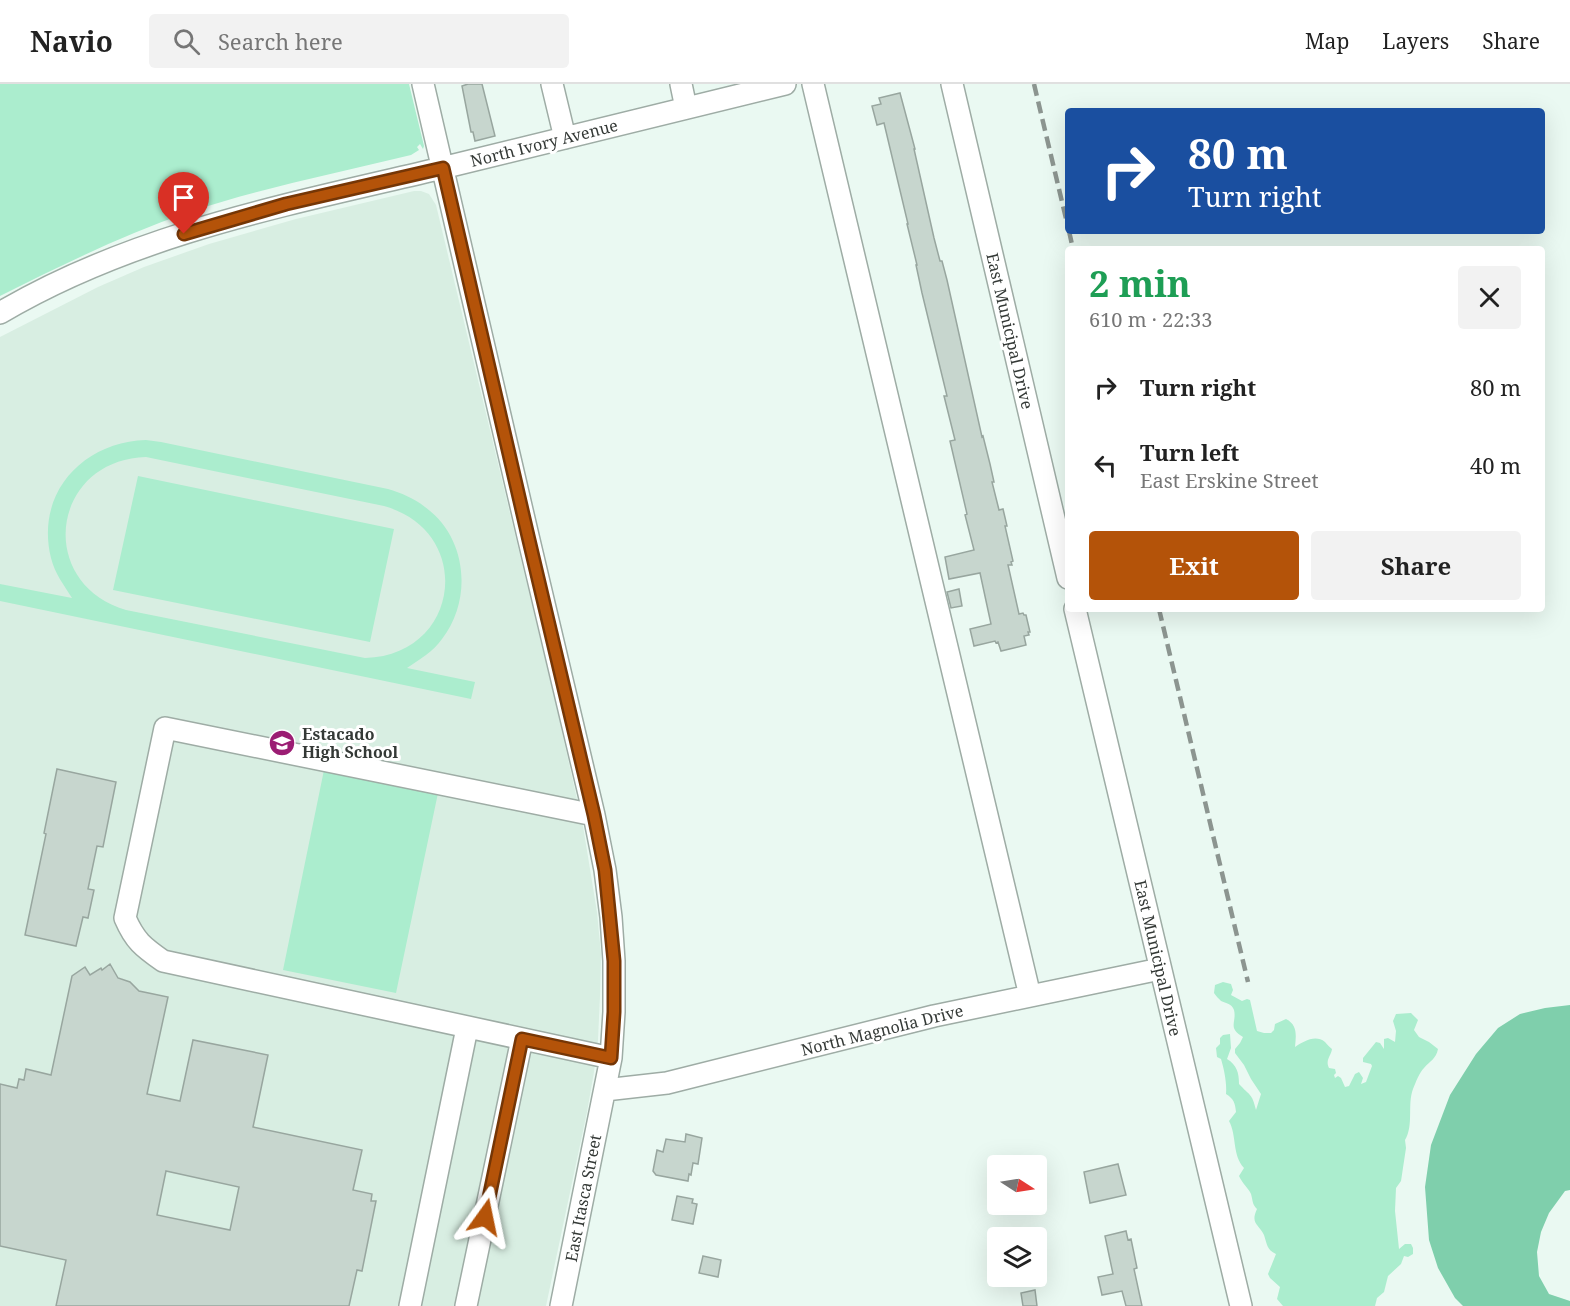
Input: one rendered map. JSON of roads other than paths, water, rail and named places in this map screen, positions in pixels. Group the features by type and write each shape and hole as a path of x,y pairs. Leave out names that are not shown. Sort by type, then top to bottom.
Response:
{"street":[{"name":"East Itasca Street","path":"423,84 605,870 614,950 611,1058 561,1306"},
{"path":"552,84 565,138"},
{"path":"681,84 686,108"},
{"name":"North Ivory Avenue","path":"0,313 65,279 119,255 219,222 785,84"},
{"path":"813,84 1030,996"},
{"name":"East Municipal Drive","path":"952,84 1065,565"},
{"name":"East Municipal Drive","path":"1076,612 1241,1306"},
{"path":"594,815 165,729 126,918 139,943 163,961 611,1058"},
{"name":"North Magnolia Drive","path":"605,1090 667,1083 934,1016 1160,969"},
{"path":"410,1306 468,1028"},
{"path":"466,1306 522,1039"}],"railway":[{"path":"1034,84 1065,214"},
{"path":"1070,234 1072,246"},
{"path":"1160,612 1248,982"}],"place":[{"name":"Estacado High School","path":"282,743"}]}
